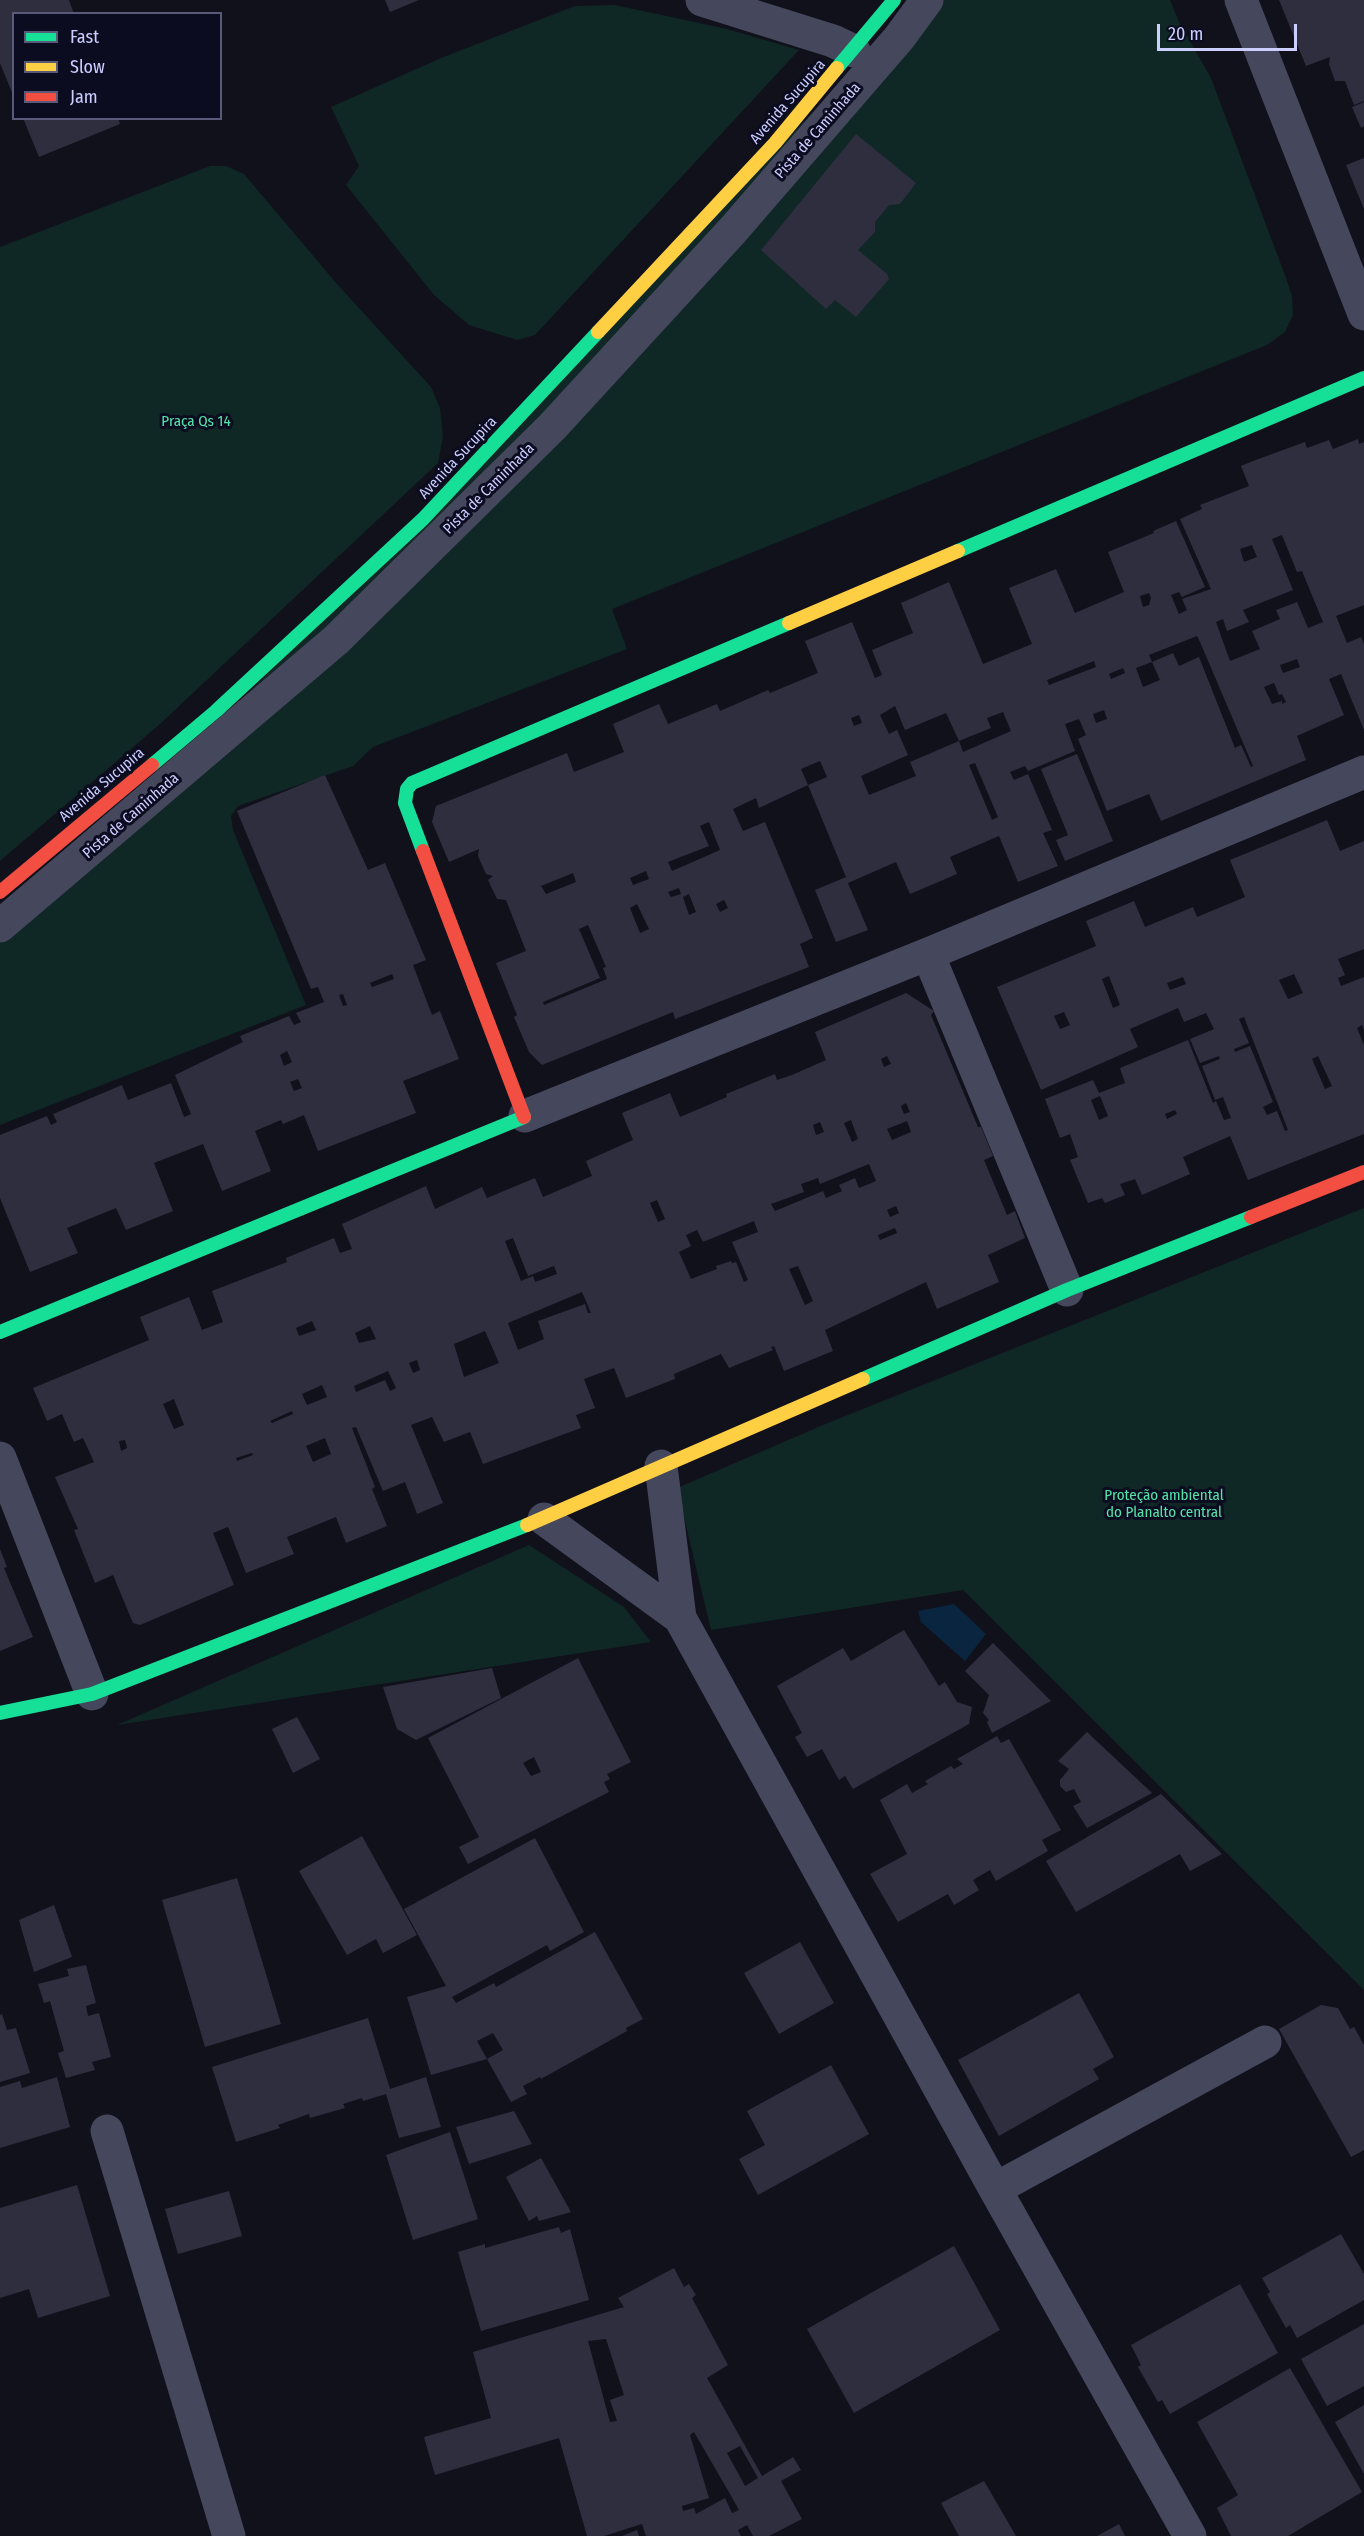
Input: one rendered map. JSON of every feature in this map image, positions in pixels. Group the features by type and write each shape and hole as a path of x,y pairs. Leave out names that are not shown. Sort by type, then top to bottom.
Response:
{"street":[{"path":"702,0 833,41 854,51"},
{"name":"Avenida Sucupira","path":"0,892 216,711 423,519 775,143 854,51 894,0"},
{"name":"Pista de Caminhada","path":"0,926 336,640 544,435 733,230 899,38 927,0"},
{"path":"1241,0 1364,314"},
{"path":"525,1116 405,803 407,789 412,783 1364,378"},
{"path":"0,1332 525,1116 928,954 1364,772"},
{"path":"928,954 1067,1290"},
{"path":"0,1713 92,1694 544,1519 1067,1290 1364,1172"},
{"path":"0,1458 92,1694"},
{"path":"661,1466 680,1618 995,2189 1190,2536"},
{"path":"544,1519 680,1618"},
{"path":"995,2189 1265,2042"},
{"path":"107,2131 229,2536"}],"green space":[{"path":"922,0 1170,0 1179,22 1211,78 1286,278 1292,296 1293,315 1285,332 1267,345 612,609 627,649 373,747 353,766 238,806 231,816 233,830 306,1005 0,1125 0,905 195,748"},
{"path":"615,5 727,29 799,50 535,335 517,340 469,325 434,295 346,185 359,166 331,107 441,58 575,6"},
{"name":"Praça Qs 14","path":"210,166 226,166 244,174 337,284 431,387 440,408 443,437 438,463 160,724 0,861 0,247"},
{"name":"Proteção ambiental do Planalto central","path":"1364,1208 1364,1990 963,1590 711,1630 677,1488 823,1425"},
{"path":"529,1545 624,1607 651,1642 117,1725"}],"water":[{"path":"954,1604 986,1634 965,1661 921,1622 918,1611"}],"building":[{"path":"0,0 69,0 73,12 12,12 12,93 0,63"},
{"path":"385,0 419,0 390,12"},
{"path":"1279,0 1364,0 1364,101 1354,105 1345,81 1335,81 1329,64 1330,57 1306,66"},
{"path":"1364,102 1364,126 1361,128 1352,107"},
{"path":"24,120 119,120 120,124 39,157"},
{"path":"856,134 916,183 900,204 889,205 875,222 875,232 858,250 887,274 889,279 856,317 835,300 826,309 761,250"},
{"path":"1364,158 1364,209 1346,165"},
{"path":"1358,439 1359,444 1364,442 1364,605 1336,616 1347,643 1361,637 1364,644 1364,730 1341,674 1329,679 1344,715 1297,736 1306,760 1161,821 1149,794 1107,811 1078,739 1086,735 1079,719 1065,724 1075,751 1028,771 1025,766 1010,772 1014,780 1028,774 1052,830 1043,833 1058,866 1018,882 999,836 950,857 957,874 910,894 896,862 848,883 868,930 836,942 815,890 846,877 808,785 759,808 756,798 733,809 743,831 765,822 813,938 800,944 809,967 675,1019 673,1012 542,1065 529,1052 514,1017 517,1015 496,963 526,951 506,900 497,899 488,880 493,876 486,874 478,856 479,849 449,862 432,822 436,806 567,753 574,772 624,752 613,724 659,704 668,724 717,704 720,711 768,690 770,693 818,673 805,641 852,622 875,678 882,675 872,650 913,633 901,603 949,582 983,664 1032,644 1009,588 1056,569 1075,613 1124,592 1108,552 1176,521 1205,587 1182,597 1179,592 1171,595 1179,614 1187,610 1182,599 1211,589 1180,519 1202,509 1200,505 1249,486 1241,466 1305,442 1307,448 1329,440 1333,449","holes":["1282,535 1297,572 1302,571 1323,622 1308,628 1297,602 1276,610 1280,619 1252,631 1260,649 1230,661 1216,622 1223,619 1227,631 1249,622 1243,610 1293,590 1272,539","1252,545 1257,557 1244,562 1240,549","1149,593 1151,598 1149,605 1143,607 1140,596","1197,636 1253,766 1251,767 1241,745 1235,748 1199,657 1179,666 1173,653 1152,662 1149,655","1297,659 1300,667 1283,673 1280,665","1094,661 1096,667 1049,685 1047,680","1152,662 1160,680 1143,687 1136,668","1123,668 1125,673 1111,679 1109,674","1274,683 1279,695 1282,694 1286,702 1282,704 1282,701 1272,704 1264,687","895,706 905,730 946,713 959,741 910,762 916,776 869,795 861,776 908,755 897,730 889,734 880,715","1104,710 1107,719 1096,723 1093,714","1003,712 1011,731 963,752 959,741 991,728 987,718","859,715 862,723 854,726 851,718","820,761 827,777 808,785 801,769","975,763 998,817 992,820 969,765","709,822 720,850 672,871 668,862 709,846 700,826","646,871 649,879 633,885 630,878","573,873 576,882 546,894 541,886","679,888 681,894 671,897 668,892","689,894 696,912 689,915 683,897","724,900 728,908 720,912 716,904","637,904 649,929 640,933 630,908","588,925 606,967 603,968 607,979 544,1005 543,1002 600,978 579,929"]},
{"path":"1077,754 1113,841 1065,861 1056,840 1068,835 1041,769"},
{"path":"325,775 368,870 385,863 426,960 413,965 432,1015 440,1011 459,1059 403,1081 416,1113 318,1151 304,1115 283,1124 281,1120 255,1131 271,1171 222,1191 203,1144 154,1163 173,1211 126,1230 116,1208 67,1228 78,1253 30,1272 0,1198 0,1135 47,1116 51,1125 57,1122 53,1114 122,1085 128,1100 171,1083 184,1117 191,1114 175,1075 243,1042 240,1036 289,1016 294,1025 301,1022 296,1013 324,1002 318,987 311,989 237,811","holes":["392,974 394,979 372,987 370,983","343,994 347,1005 343,1006 339,995","287,1051 292,1062 284,1066 280,1055","298,1079 302,1088 294,1091 290,1082"]},
{"path":"1327,820 1340,851 1364,841 1364,949 1338,959 1345,975 1338,978 1341,986 1364,977 1364,1030 1362,1025 1357,1028 1364,1045 1364,1134 1248,1180 1230,1136 1183,1157 1190,1174 1142,1195 1135,1179 1120,1184 1125,1195 1105,1203 1102,1198 1088,1203 1070,1160 1078,1157 1070,1134 1060,1138 1045,1099 1093,1080 1099,1093 1125,1083 1120,1068 1188,1040 1213,1103 1216,1101 1224,1120 1231,1118 1223,1097 1215,1100 1202,1066 1220,1059 1219,1056 1200,1063 1190,1039 1214,1029 1206,1013 1184,1022 1178,1008 1130,1029 1138,1047 1041,1090 997,987 1096,946 1086,921 1134,901 1145,927 1193,907 1197,917 1245,897 1230,860","holes":["1294,974 1303,993 1288,999 1279,980","1109,976 1120,1005 1113,1008 1102,979","1183,977 1186,984 1170,990 1167,983","1064,1012 1070,1025 1060,1029 1054,1016","1244,1017 1288,1130 1285,1131 1277,1111 1267,1115 1263,1107 1273,1102 1250,1046 1235,1052 1234,1049 1249,1043 1239,1019","1318,1056 1332,1086 1325,1089 1312,1059","1100,1096 1108,1116 1099,1120 1091,1100","1175,1110 1177,1114 1167,1119 1165,1114"]},
{"path":"906,993 934,1011 931,1015 978,1127 981,1127 993,1156 984,1160 1007,1215 1015,1211 1025,1238 988,1255 999,1282 937,1309 926,1282 825,1330 833,1351 784,1371 774,1346 771,1347 773,1350 729,1368 721,1354 674,1374 675,1379 626,1398 614,1368 584,1379 595,1408 576,1415 581,1428 483,1464 470,1432 444,1442 432,1417 411,1425 443,1503 417,1514 405,1482 383,1491 356,1427 352,1428 375,1487 372,1489 387,1526 346,1543 336,1517 287,1537 294,1554 246,1573 228,1527 213,1533 234,1585 140,1625 133,1623 113,1575 95,1583 74,1530 78,1529 55,1477 94,1462 83,1438 74,1442 62,1414 47,1421 33,1388 149,1340 140,1317 189,1297 202,1330 223,1322 212,1291 287,1262 286,1258 334,1238 340,1253 352,1249 342,1224 426,1186 435,1209 482,1187 487,1198 535,1178 543,1197 592,1176 586,1161 633,1140 622,1113 670,1093 680,1117 727,1097 726,1094 775,1074 777,1080 792,1075 826,1060 815,1032","holes":["887,1056 891,1064 884,1067 881,1059","906,1103 910,1112 904,1114 901,1106","851,1120 858,1139 852,1142 844,1123","907,1121 911,1132 892,1140 887,1129","820,1122 824,1132 816,1135 813,1125","869,1164 876,1181 859,1188 855,1178 839,1185 842,1191 826,1198 823,1191 775,1211 771,1204 804,1192 801,1184 818,1178 820,1184","657,1200 665,1219 658,1222 650,1203","896,1206 899,1213 890,1217 887,1210","754,1221 758,1232 732,1242 748,1280 744,1282 736,1262 731,1261 691,1279 679,1252 691,1246 686,1235 697,1230 703,1242","895,1228 897,1233 880,1240 878,1235","513,1238 528,1276 554,1266 557,1274 535,1282 533,1276 521,1281 505,1241","798,1266 813,1301 805,1305 789,1269","582,1292 591,1313 588,1313 585,1304 538,1321 544,1339 518,1350 508,1323","312,1321 316,1330 299,1336 296,1328","370,1326 376,1339 359,1343 355,1333","485,1331 499,1363 464,1377 454,1344","417,1360 420,1370 413,1373 409,1363","388,1371 396,1388 390,1391 385,1380 356,1392 354,1386","322,1385 327,1397 307,1405 302,1394","174,1399 184,1425 174,1429 163,1404","292,1411 293,1414 272,1423 270,1421","325,1438 331,1454 313,1462 306,1446","125,1440 127,1448 121,1451 119,1441","252,1453 253,1455 237,1461 236,1458"]},
{"path":"0,1549 7,1567 4,1568 33,1637 0,1651"},
{"path":"904,1630 939,1686 945,1682 957,1702 972,1707 969,1724 853,1789 845,1776 839,1780 822,1749 807,1757 795,1737 802,1733 777,1686 843,1648 851,1661"},
{"path":"993,1643 1051,1701 992,1733 987,1722 989,1720 983,1713 989,1695 965,1671"},
{"path":"578,1658 631,1762 607,1774 610,1779 604,1782 609,1792 468,1864 459,1847 479,1837 428,1738","holes":["534,1757 541,1772 531,1776 523,1763"]},
{"path":"492,1668 501,1698 416,1740 397,1729 383,1687"},
{"path":"297,1717 320,1759 293,1773 272,1729"},
{"path":"1087,1732 1152,1793 1087,1828 1073,1806 1081,1802 1074,1789 1066,1792 1060,1786 1060,1780 1069,1769 1058,1761"},
{"path":"997,1736 1001,1743 1009,1739 1061,1830 1042,1840 1048,1851 996,1881 990,1870 973,1880 979,1890 954,1905 948,1894 898,1922 870,1874 907,1854 880,1800 907,1784 912,1793 928,1784 925,1781 951,1766 954,1769 963,1764 957,1759"},
{"path":"1161,1794 1222,1854 1190,1871 1180,1854 1076,1912 1046,1861"},
{"path":"362,1836 417,1935 383,1953 376,1939 347,1955 299,1871"},
{"path":"535,1838 584,1932 550,1951 547,1945 452,1997 456,2003 494,1983 496,1987 595,1932 643,2019 626,2028 627,2031 541,2079 540,2077 523,2086 527,2094 511,2102 487,2059 431,2075 407,1997 446,1986 404,1909","holes":["493,2033 503,2050 487,2059 477,2041"]},
{"path":"237,1878 281,2024 205,2047 162,1900"},
{"path":"54,1905 72,1957 34,1972 19,1920"},
{"path":"800,1942 834,2003 779,2034 744,1973"},
{"path":"86,1965 96,2003 86,2006 88,2016 99,2013 111,2057 92,2062 95,2070 66,2078 58,2053 64,2051 50,2001 44,2003 38,1984 69,1976 67,1969"},
{"path":"1079,1993 1114,2057 1093,2069 1099,2079 999,2136 958,2060"},
{"path":"1321,2005 1338,2008 1350,2029 1354,2027 1364,2045 1364,2150 1351,2157 1279,2029"},
{"path":"2,2014 7,2030 16,2028 30,2073 0,2082 0,2015"},
{"path":"368,2018 390,2089 426,2077 441,2127 399,2138 386,2094 343,2104 345,2108 310,2118 309,2114 278,2125 280,2128 236,2142 212,2067"},
{"path":"831,2065 869,2134 758,2195 739,2159 765,2145 747,2111"},
{"path":"57,2077 70,2127 0,2148 0,2087 20,2081 22,2088"},
{"path":"514,2111 532,2144 469,2164 456,2127"},
{"path":"450,2132 478,2219 413,2240 386,2155"},
{"path":"541,2158 571,2212 539,2221 537,2216 529,2221 506,2177"},
{"path":"77,2185 110,2296 38,2318 29,2289 0,2298 0,2208"},
{"path":"229,2191 242,2236 178,2254 165,2209"},
{"path":"559,2227 561,2233 570,2229 589,2300 481,2331 458,2252 485,2244 485,2248"},
{"path":"1341,2234 1364,2274 1364,2300 1297,2338 1290,2325 1286,2328 1267,2294 1270,2292 1262,2278"},
{"path":"954,2246 1000,2330 854,2413 807,2329"},
{"path":"674,2268 684,2287 689,2284 696,2295 692,2298 728,2365 707,2378 762,2476 793,2457 801,2470 781,2481 802,2519 769,2536 753,2536 747,2525 738,2530 741,2536 646,2536 642,2524 604,2536 587,2536 559,2438 435,2475 424,2437 491,2418 473,2352 624,2307 618,2298","holes":["606,2339 624,2395 610,2400 617,2421 610,2422 588,2341","694,2432 739,2510 732,2513 725,2498 696,2514 694,2508 683,2511 682,2506 709,2498 690,2435","740,2446 758,2478 745,2486 727,2453"]},
{"path":"1240,2284 1278,2353 1170,2414 1162,2400 1158,2402 1138,2367 1141,2365 1131,2345"},
{"path":"1364,2324 1364,2386 1327,2406 1301,2359"},
{"path":"1290,2368 1362,2492 1288,2536 1231,2536 1217,2508 1238,2495 1197,2422"},
{"path":"1364,2405 1364,2474 1335,2422"},
{"path":"984,2481 1016,2536 959,2536 941,2503"},
{"path":"1119,2524 1125,2536 1097,2536"},
{"path":"637,2530 639,2536 622,2536"}],"traffic: fast":[{"path":"837,68 894,0"},
{"path":"152,765 216,711 423,519 598,332"},
{"path":"958,551 1364,378"},
{"path":"423,851 405,803 407,789 412,783 789,623"},
{"path":"0,1332 524,1117"},
{"path":"863,1379 1067,1290 1251,1217"},
{"path":"0,1713 92,1694 527,1525"}],"traffic: slow":[{"path":"598,332 775,143 837,68"},
{"path":"789,623 958,551"},
{"path":"527,1525 863,1379"}],"traffic: jam":[{"path":"0,892 152,765"},
{"path":"423,851 524,1117"},
{"path":"1251,1217 1364,1172"}]}
